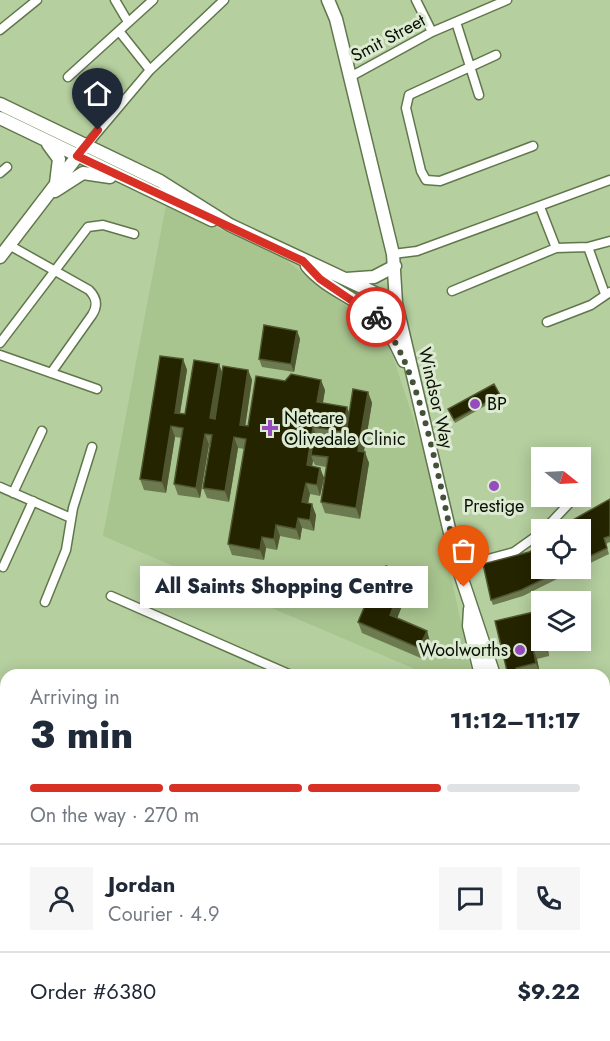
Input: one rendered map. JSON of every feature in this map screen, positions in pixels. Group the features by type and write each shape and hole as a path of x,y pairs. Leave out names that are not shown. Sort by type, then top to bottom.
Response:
{"street":[{"path":"0,30 37,0"},
{"path":"115,0 128,22"},
{"path":"68,78 153,0"},
{"path":"0,257 81,151 150,70 224,0"},
{"name":"Windsor Way","path":"328,0 336,19"},
{"name":"Windsor Way","path":"334,0 336,19 394,260 396,303 414,381 458,567 492,669"},
{"path":"416,0 432,32"},
{"name":"Smit Street","path":"350,77 432,32 507,0"},
{"path":"456,22 472,66 479,95"},
{"path":"119,31 150,70"},
{"path":"496,54 416,91 407,99 406,108 411,134 421,171 426,180 440,181 533,146"},
{"path":"0,104 137,184 215,222 230,225"},
{"path":"0,118 31,133 160,182 230,225 396,303"},
{"path":"31,133 50,146 57,154 59,165 56,184"},
{"path":"43,201 83,173 101,174 137,184"},
{"path":"342,279 374,277 394,260 610,180"},
{"path":"540,207 556,248"},
{"path":"0,343 84,231 93,225 103,225 134,234"},
{"path":"452,291 556,248 588,247 610,242"},
{"path":"9,245 54,273 88,290 96,302 92,315 51,373"},
{"path":"547,322 591,305 607,293 588,247"},
{"path":"303,261 320,279 378,319 391,336 414,381"},
{"path":"0,355 97,389"},
{"path":"13,493 42,431"},
{"path":"45,602 66,550 71,518 92,447"},
{"path":"0,487 71,518"},
{"path":"3,567 33,501"},
{"path":"554,519 566,507"},
{"path":"458,567 514,552 531,540"},
{"path":"111,596 277,669"},
{"name":"Windsor Way","path":"470,608 469,626 480,669"}],"shaded area":[{"name":"Netcare Olivedale Clinic","path":"166,205 283,258 382,333 392,354 425,454 471,669 415,669 103,536"}],"building":[{"path":"264,325 297,331 291,364 259,359"},
{"path":"160,356 183,359 175,413 185,414 194,360 219,364 210,418 215,419 223,366 248,370 240,425 248,426 256,376 285,381 291,374 321,380 317,402 347,407 343,432 313,427 307,465 320,468 317,485 306,483 302,502 312,504 310,520 298,518 296,529 276,525 274,539 262,537 260,550 228,544 246,439 234,437 225,491 203,488 212,435 205,434 196,488 174,484 183,428 171,426 162,482 140,479"},
{"path":"494,384 500,395 454,420 448,409"},
{"path":"353,389 368,392 358,451 365,452 356,508 321,502 328,457 311,455 314,434 345,439"},
{"path":"610,499 610,536 604,538 607,548 591,556 591,519 575,519"},
{"path":"531,551 531,579 544,579 521,590 491,600 483,564"},
{"path":"386,566 412,577 406,592 400,590 390,615 427,631 419,648 358,622 366,603 372,606 375,590 381,592 385,582 380,580"},
{"path":"531,613 531,651 534,651 536,663 516,669 507,669 495,621"}],"way so far":[{"path":"376,317 387,330 414,381 464,587"}],"place":[{"name":"BP","path":"475,404"},
{"name":"Netcare Olivedale Clinic","path":"270,428"},
{"name":"Prestige","path":"494,486"},
{"name":"All Saints Shopping Centre","path":"464,587"},
{"name":"Woolworths","path":"520,650"}],"route":[{"path":"98,130 77,156 215,222 230,225 303,261 320,279 376,317"}]}
